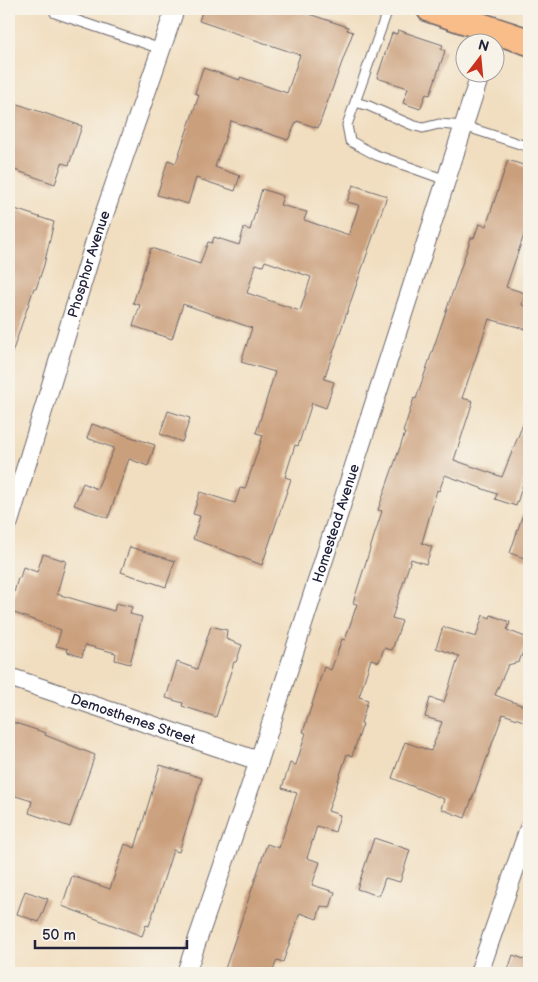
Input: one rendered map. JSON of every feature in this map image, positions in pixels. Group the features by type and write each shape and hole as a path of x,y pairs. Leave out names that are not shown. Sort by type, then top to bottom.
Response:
{"main road":[{"path":"430,9 481,32"},
{"path":"506,39 529,42"}],"street":[{"name":"Phosphor Avenue","path":"9,522 12,500 96,238 175,9"},
{"name":"Homestead Avenue","path":"186,973 259,762 478,82"},
{"name":"Demosthenes Street","path":"9,677 259,762"},
{"path":"478,973 526,852 529,828"}],"lane":[{"path":"388,9 347,125 350,141 376,155 446,180"},
{"path":"55,12 161,49"},
{"path":"355,102 417,127 423,128 439,124 464,126 529,147"}],"building":[{"path":"203,9 294,9 348,27 347,30 353,32 318,128 297,121 288,140 231,121 215,167 240,176 235,191 196,178 188,204 157,195 168,160 176,163 199,95 195,93 203,68 240,80 240,77 287,93 300,55 199,21"},
{"path":"398,30 443,45 441,49 445,51 430,95 426,94 420,109 403,103 408,88 377,78 392,33 397,34"},
{"path":"9,101 82,126 69,165 62,163 55,184 9,168"},
{"path":"508,160 529,167 529,230 526,229 506,287 525,293 522,305 529,307 529,330 489,319 462,398 473,401 454,460 502,477 529,409 529,479 525,478 516,506 495,499 497,494 445,475 439,491 437,490 422,543 432,547 426,564 411,559 392,618 402,621 392,650 384,648 379,662 371,659 359,697 368,700 361,723 363,724 352,756 347,754 328,811 340,815 335,832 317,826 307,858 320,862 312,885 335,892 330,908 321,906 317,919 300,913 283,962 277,960 272,973 238,973 225,969 267,844 279,848 297,793 282,788 290,763 296,765 306,733 303,732 324,667 331,670 342,639 345,640 357,604 353,603 382,511 378,510 405,433 403,432 414,398 416,399 471,238 474,238 479,224 486,226"},
{"path":"353,185 387,196 324,379 334,382 326,408 312,403 298,446 295,445 285,477 291,479 262,565 193,539 200,516 193,514 200,492 235,503 240,488 245,489 263,435 256,433 275,372 241,362 252,328 183,304 172,339 133,326 140,305 133,303 151,248 200,264 208,242 212,243 214,237 239,245 244,228 250,230 262,189 283,196 280,205 307,212 304,220 349,235 359,205 347,202","holes":["265,261 311,277 300,311 247,293 256,264 263,266"]},
{"path":"9,207 54,222 44,265 36,289 34,288 12,353 9,352"},
{"path":"168,411 190,418 182,442 160,434"},
{"path":"92,424 155,445 148,466 129,459 108,518 74,505 83,483 97,489 114,448 87,438"},
{"path":"526,505 529,506 529,560 510,553"},
{"path":"130,547 175,561 166,587 121,572"},
{"path":"43,554 66,561 57,594 114,611 116,603 132,607 130,614 142,617 130,664 115,660 116,653 85,645 82,657 67,652 68,649 56,646 61,630 9,611 23,567 37,572"},
{"path":"483,615 490,618 491,615 510,622 507,630 528,638 519,662 508,665 495,695 529,708 529,723 503,714 465,818 441,809 444,799 392,778 405,742 431,751 442,722 425,717 430,698 444,702 459,656 436,648 443,627 476,637"},
{"path":"211,626 227,630 226,639 242,645 236,662 234,662 216,717 182,706 183,703 166,698 177,662 197,669"},
{"path":"9,721 46,733 45,735 95,755 70,827 29,813 32,801 9,794"},
{"path":"160,765 202,778 179,852 173,850 149,926 146,925 142,936 62,906 72,876 110,889 125,844 135,848"},
{"path":"374,838 410,850 400,882 385,878 379,896 357,889"},
{"path":"25,891 48,899 39,922 17,914"},
{"path":"513,955 529,961 529,973 507,973"}]}
